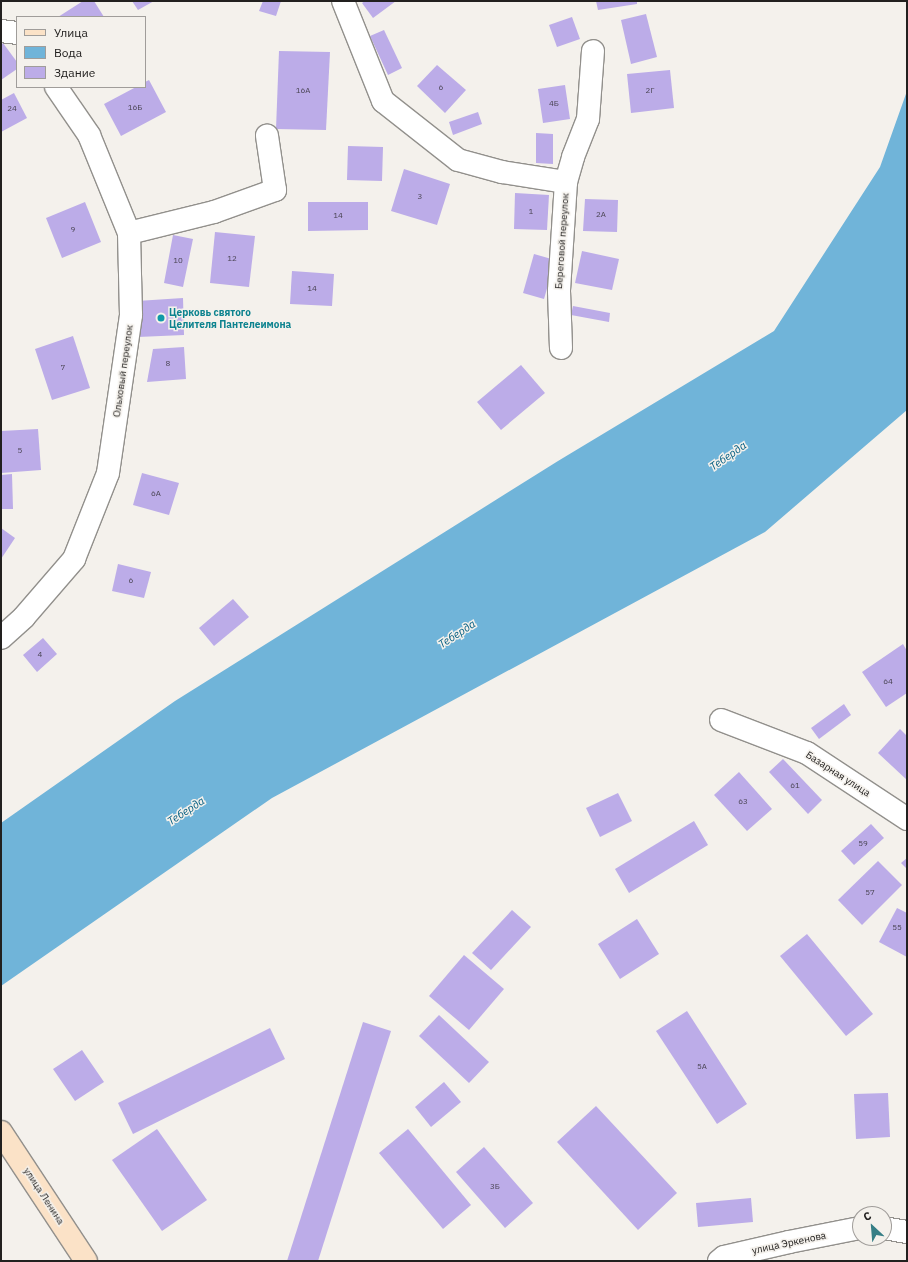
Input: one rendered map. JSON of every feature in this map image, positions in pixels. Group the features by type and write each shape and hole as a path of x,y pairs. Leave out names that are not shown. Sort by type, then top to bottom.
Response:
{"main road":[{"name":"улица Ленина","path":"1,1132 86,1261"}],"street":[{"name":"Береговой переулок","path":"343,1 383,101 458,160 502,172 566,182 558,291 561,348"},
{"path":"1,31 16,32"},
{"path":"566,182 573,157 588,119 593,50"},
{"name":"Ольховый переулок","path":"1,638 24,617 74,559 108,474 131,315 129,233 89,136 57,88"},
{"path":"129,233 214,212 275,190 267,136"},
{"name":"Базарная улица","path":"721,720 807,753 907,819"},
{"path":"892,1229 907,1232"},
{"name":"улица Эркенова","path":"719,1261 724,1257 852,1230"}],"water":[{"name":"Теберда","path":"907,91 907,410 765,532 272,798 1,986 1,823 175,701 558,461 774,331 880,167"}],"building":[{"path":"83,1 94,1 103,16 60,16"},
{"path":"132,1 154,1 138,10"},
{"path":"263,1 281,1 276,16 259,11"},
{"path":"365,1 396,1 373,18 362,3"},
{"path":"596,1 637,1 637,4 598,10"},
{"path":"646,14 657,57 631,64 621,20"},
{"path":"572,17 580,39 557,47 549,25"},
{"path":"384,30 402,68 388,75 370,36"},
{"path":"3,43 16,61 16,70 1,80 1,45"},
{"path":"279,51 330,52 326,130 276,129"},
{"path":"437,65 466,90 445,113 417,86"},
{"path":"670,70 674,108 631,113 627,74"},
{"path":"149,80 166,112 121,136 104,104 134,88 146,88 146,82"},
{"path":"565,85 570,119 543,123 538,89"},
{"path":"14,93 27,118 1,132 1,100"},
{"path":"478,112 482,124 453,135 449,122"},
{"path":"536,133 553,134 553,164 536,163"},
{"path":"348,146 383,147 382,181 347,180"},
{"path":"404,169 450,184 437,225 391,211"},
{"path":"515,193 549,195 547,230 514,229"},
{"path":"585,199 618,200 617,232 583,231"},
{"path":"85,202 101,242 62,258 46,218"},
{"path":"308,202 368,202 368,230 308,231"},
{"path":"215,232 255,236 249,287 210,283"},
{"path":"173,235 193,239 183,287 164,283"},
{"path":"582,251 619,259 612,290 575,283"},
{"path":"534,254 555,260 544,299 523,293"},
{"path":"292,271 334,274 332,306 290,304"},
{"name":"Церковь святого Целителя Пантелеимона","path":"183,298 184,335 138,337 137,301"},
{"path":"573,306 610,313 609,322 571,315"},
{"path":"73,336 90,388 52,400 35,349"},
{"path":"184,347 186,379 147,382 153,349"},
{"path":"521,365 545,393 501,430 477,402"},
{"path":"38,429 41,470 1,473 1,431"},
{"path":"142,473 179,483 169,515 133,505"},
{"path":"12,474 13,509 1,509 1,475"},
{"path":"1,528 15,538 1,559"},
{"path":"118,564 151,572 144,598 112,591"},
{"path":"233,599 249,617 214,646 199,628"},
{"path":"43,638 57,654 37,672 23,655"},
{"path":"903,644 907,651 907,693 886,707 862,672"},
{"path":"844,704 851,715 819,739 811,728"},
{"path":"900,729 907,736 907,780 878,753"},
{"path":"783,759 822,800 808,814 769,772"},
{"path":"739,772 772,809 747,831 714,795"},
{"path":"618,793 632,821 600,837 586,808"},
{"path":"694,821 708,845 629,893 615,869"},
{"path":"871,824 884,838 854,865 841,851"},
{"path":"907,858 907,869 901,863"},
{"path":"878,861 902,885 862,925 838,900"},
{"path":"897,908 907,913 907,957 879,942"},
{"path":"512,910 531,927 491,970 472,953"},
{"path":"637,919 659,954 620,979 598,944"},
{"path":"807,934 873,1014 846,1036 780,956"},
{"path":"464,955 504,989 469,1030 429,996"},
{"path":"687,1011 747,1104 717,1124 656,1031"},
{"path":"439,1015 489,1062 469,1083 419,1036"},
{"path":"363,1022 391,1031 318,1261 287,1261"},
{"path":"270,1028 285,1059 133,1134 118,1103"},
{"path":"82,1050 104,1082 75,1101 53,1069"},
{"path":"444,1082 461,1102 431,1127 415,1107"},
{"path":"888,1093 890,1137 856,1139 854,1094"},
{"path":"596,1106 677,1193 638,1230 557,1142"},
{"path":"157,1129 207,1200 162,1231 112,1160"},
{"path":"408,1129 471,1205 443,1229 379,1153"},
{"path":"484,1147 533,1203 505,1228 456,1172"},
{"path":"751,1198 753,1222 698,1227 696,1203"}],"place":[{"name":"Церковь святого Целителя Пантелеимона","path":"161,318"}]}
